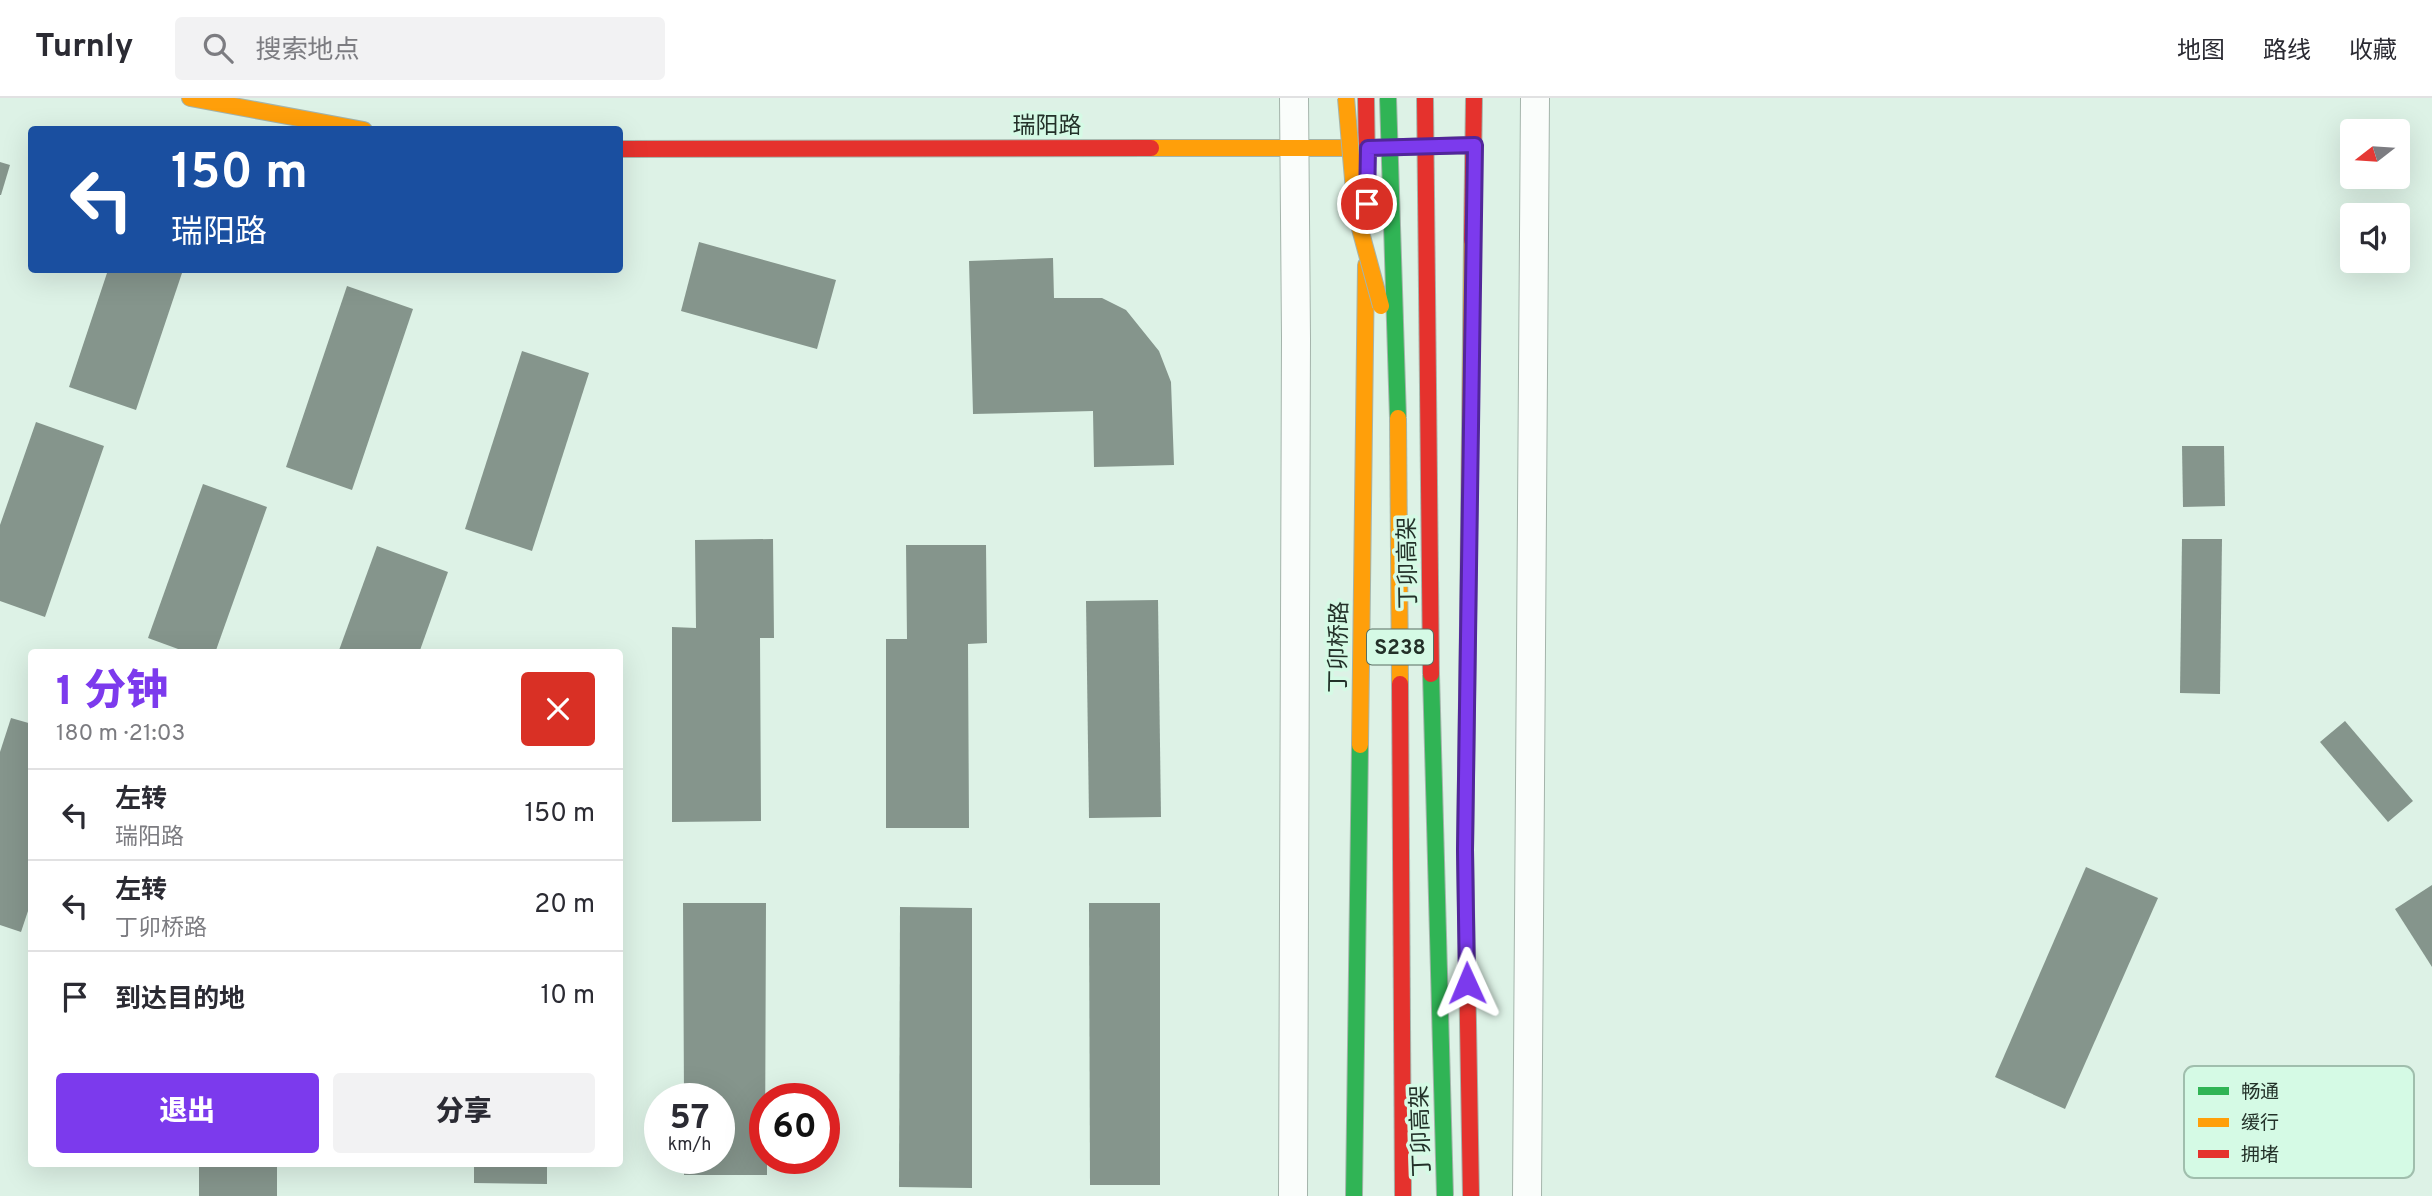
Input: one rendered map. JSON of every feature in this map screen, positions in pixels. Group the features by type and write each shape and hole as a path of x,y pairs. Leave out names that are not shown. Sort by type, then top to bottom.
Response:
{"main road":[{"path":"190,98 342,126"},
{"path":"1346,98 1356,214 1398,372"},
{"name":"丁卯桥路","path":"1354,1196 1368,148 1366,98"},
{"name":"丁卯高架","path":"1388,98 1398,372 1402,1196"},
{"name":"丁卯高架","path":"1425,98 1432,744 1445,1196"},
{"path":"1471,1196 1465,850 1474,98"},
{"name":"瑞阳路","path":"623,149 1368,148 1475,145"}],"street":[{"path":"1293,1196 1294,98"},
{"path":"1527,1196 1535,98"}],"building":[{"path":"0,162 10,165 1,195 0,195"},
{"path":"699,242 836,280 817,349 681,311"},
{"path":"1053,258 1054,298 1102,298 1126,310 1159,351 1171,382 1174,465 1094,467 1093,411 973,414 969,261"},
{"path":"107,273 182,273 136,410 69,387"},
{"path":"347,286 413,309 352,490 286,467"},
{"path":"522,351 589,373 532,551 465,529"},
{"path":"36,422 104,446 45,617 0,601 0,525"},
{"path":"2182,446 2224,446 2225,506 2183,507"},
{"path":"203,484 267,507 216,649 178,649 148,638"},
{"path":"773,539 774,638 760,638 761,821 672,822 672,627 696,628 695,540"},
{"path":"2182,539 2222,539 2220,694 2180,693"},
{"path":"906,545 986,545 987,643 968,644 969,828 886,828 886,639 907,639"},
{"path":"377,546 448,572 420,649 339,649"},
{"path":"1158,600 1161,817 1089,818 1086,601"},
{"path":"11,718 28,723 28,911 21,932 0,925 0,752"},
{"path":"2345,721 2413,801 2388,822 2320,742"},
{"path":"2086,867 2158,898 2065,1109 1995,1077"},
{"path":"2432,885 2432,967 2395,909"},
{"path":"683,903 766,903 765,1083 749,1083 749,1174 767,1175 684,1175 735,1174 735,1083 684,1083"},
{"path":"1089,903 1160,903 1160,1185 1090,1185"},
{"path":"900,907 972,908 972,1188 899,1187"},
{"path":"199,1167 277,1167 277,1196 199,1196"},
{"path":"474,1167 547,1167 547,1184 474,1183"}],"traffic: fast":[{"path":"1388,98 1398,418"},
{"path":"1431,674 1445,1196"},
{"path":"1354,1196 1360,745"}],"traffic: slow":[{"path":"190,98 342,126"},
{"path":"1346,98 1356,214 1381,306"},
{"path":"1151,148 1474,145"},
{"path":"1468,625 1472,240"},
{"path":"1360,745 1366,265"},
{"path":"1398,418 1400,684"}],"traffic: jam":[{"path":"1366,98 1367,166"},
{"path":"1425,98 1431,674"},
{"path":"1472,240 1474,98"},
{"path":"623,149 1151,148"},
{"path":"1468,625 1465,850 1471,1196"},
{"path":"1400,684 1403,1196"}],"route":[{"path":"1367,204 1368,148 1475,145 1465,850 1467,983"}]}
